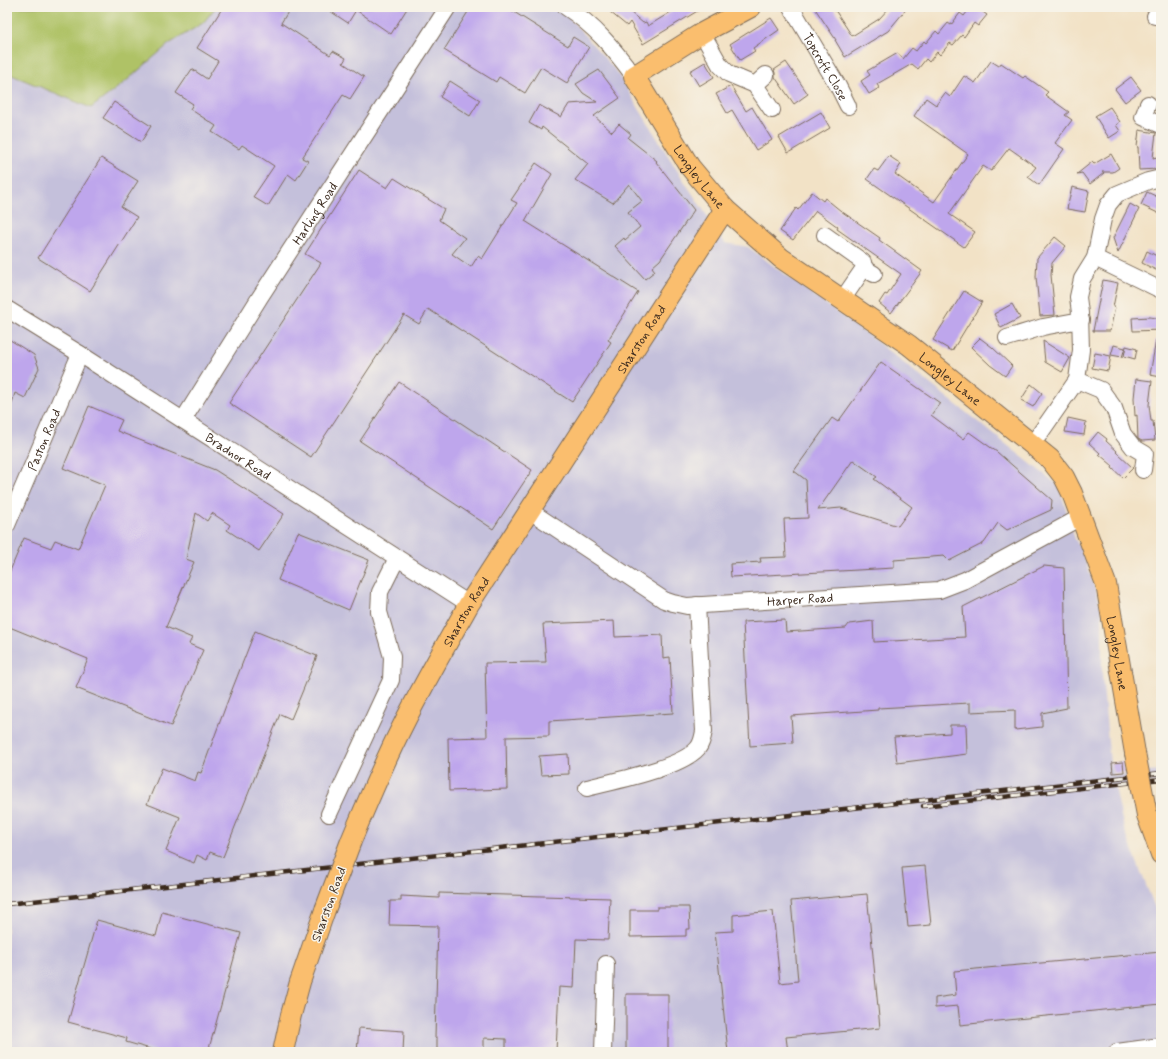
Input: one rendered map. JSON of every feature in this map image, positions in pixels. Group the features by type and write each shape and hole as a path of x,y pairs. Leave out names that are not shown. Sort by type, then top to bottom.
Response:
{"main road":[{"path":"634,76 702,33 751,7"},
{"name":"Longley Lane","path":"634,76 690,167 726,209 781,258 909,345 1050,459 1064,477 1072,493 1106,584 1147,816 1161,854"},
{"name":"Sharston Road","path":"283,1052 300,982 351,841 401,728 432,669 470,604 726,209"}],"street":[{"name":"Harling Road","path":"183,420 260,297 448,7"},
{"name":"Longley Lane","path":"566,7 592,27 614,49 634,76"},
{"name":"Topcroft Close","path":"791,7 838,86 848,106"},
{"path":"702,33 720,65 729,74 742,80 760,80 772,110"},
{"path":"1148,104 1143,117 1161,125"},
{"path":"1032,445 1077,380 1082,350 1078,297 1082,279 1095,258 1103,219 1108,205 1117,194 1148,181 1161,178"},
{"path":"826,236 863,262 869,271 842,300"},
{"path":"1095,258 1161,290"},
{"name":"Bradnor Road","path":"7,309 80,354 470,604"},
{"path":"1007,338 1042,327 1080,320"},
{"name":"Paston Road","path":"7,525 80,354"},
{"path":"1077,380 1101,390 1114,408 1123,434 1133,447 1145,454 1143,470"},
{"name":"Harper Road","path":"530,511 664,600 679,605 939,590 965,580 1081,518"},
{"path":"329,814 392,680 392,657 378,612 380,592 397,558"},
{"path":"587,788 643,774 674,764 694,753 700,747 703,740 704,731 697,605"},
{"path":"603,1052 606,964"},
{"path":"1117,1052 1161,1046"}],"shaded area":[{"path":"216,7 554,7 567,15 616,71 673,164 725,243 748,247 872,338 1059,486 1075,539 1081,550 1102,607 1102,674 1110,764 1113,775 1161,771 1161,782 1115,787 1124,829 1161,923 1161,1052 7,1052 7,73 91,108 125,82 169,44 203,23"}],"green space":[{"path":"7,7 216,7 203,23 169,44 125,82 91,108 7,73"}],"building":[{"path":"223,7 291,7 281,23 330,55 333,51 346,58 343,63 364,77 350,99 343,95 302,158 308,161 296,180 288,174 268,206 253,197 274,166 242,145 239,149 212,132 216,126 190,109 193,104 176,93 192,69 207,79 218,61 197,48"},
{"path":"324,7 408,7 391,34 356,10 348,23"},
{"path":"471,7 506,7 568,46 573,37 589,47 567,83 541,67 525,93 499,77 496,82 444,50"},
{"path":"604,7 624,7 643,23 646,22 648,26 679,7 704,7 643,44 630,22 627,26"},
{"path":"814,7 833,7 852,36 879,19 890,7 908,7 888,31 845,57 836,40"},
{"path":"971,7 976,7 987,15 978,26 974,23 964,37 962,35 953,45 950,43 940,55 937,52 929,62 926,59 918,69 912,64 877,84 879,88 869,94 861,81 870,75 867,71 898,53 903,59 912,48 916,51 924,41 926,43 936,31 939,34 948,23 951,25 960,13 964,16"},
{"path":"771,18 779,30 753,48 755,51 740,60 730,44"},
{"path":"991,61 999,66 1001,63 1023,78 1025,76 1048,92 1045,95 1069,112 1065,115 1072,120 1055,143 1064,149 1039,185 1028,177 1036,167 1009,148 991,171 983,166 949,214 975,232 964,247 867,179 874,169 878,171 889,156 901,164 895,174 934,202 968,154 914,116 926,98 936,105 945,93 950,97 964,76 975,83"},
{"path":"705,62 714,77 699,86 690,71"},
{"path":"786,62 808,94 794,104 775,77 774,70"},
{"path":"599,70 620,98 594,116 612,132 619,124 631,134 628,138 657,161 656,162 694,210 660,260 652,267 655,271 645,279 615,246 624,238 625,240 640,227 628,212 642,201 629,184 613,203 575,180 588,164 542,127 541,130 529,123 539,105 561,117 569,104 597,102 583,93 576,84"},
{"path":"1131,77 1141,90 1125,102 1115,89"},
{"path":"450,81 480,100 470,116 440,97"},
{"path":"731,86 746,111 752,107 772,140 756,150 732,110 727,113 716,94"},
{"path":"114,102 151,126 141,142 103,118"},
{"path":"1110,107 1120,122 1116,125 1120,131 1109,138 1095,116"},
{"path":"821,112 830,128 788,153 779,137"},
{"path":"1139,130 1156,133 1153,158 1157,157 1158,169 1139,170 1137,147"},
{"path":"1111,154 1119,168 1113,172 1102,172 1104,173 1090,184 1082,173 1077,174 1092,162 1094,164"},
{"path":"101,158 138,181 121,207 137,217 90,291 38,258"},
{"path":"536,163 552,174 525,221 638,292 608,340 611,342 572,402 428,309 419,324 404,315 311,457 229,403 321,263 305,254 359,170 387,188 394,178 444,209 439,220 465,238 452,254 471,267 478,256 482,259 517,203 511,200"},
{"path":"1072,187 1089,191 1085,212 1067,209"},
{"path":"812,192 823,201 825,198 922,271 891,313 879,303 885,294 887,295 901,274 837,229 838,227 816,211 793,240 780,231 796,208 798,210"},
{"path":"1147,192 1160,198 1160,214 1141,205"},
{"path":"1130,204 1139,209 1118,253 1113,238"},
{"path":"1055,237 1066,246 1052,263 1051,275 1055,315 1040,316 1036,277 1037,258"},
{"path":"1147,251 1161,258 1161,265 1158,271 1142,263"},
{"path":"1103,280 1118,283 1113,307 1115,307 1110,331 1093,331"},
{"path":"964,291 982,302 952,351 933,340"},
{"path":"1012,304 1020,318 1001,328 994,314"},
{"path":"1150,317 1161,319 1161,330 1133,331 1132,318"},
{"path":"7,338 34,355 39,368 25,398 15,393 9,413 7,412"},
{"path":"980,338 1012,366 1005,376 990,365 971,347"},
{"path":"1156,340 1161,340 1161,377 1150,375"},
{"path":"1043,341 1070,358 1062,372 1045,362"},
{"path":"1114,345 1125,348 1122,357 1111,355"},
{"path":"1126,346 1137,349 1135,359 1124,356"},
{"path":"1095,353 1111,356 1108,371 1092,368"},
{"path":"881,362 940,403 931,415 963,439 969,432 997,452 1052,500 1051,510 1007,530 998,523 984,543 949,561 944,556 894,560 894,568 731,577 730,564 761,562 760,558 786,557 784,519 808,518 806,480 794,471 832,418 838,422","holes":["853,460 877,477 874,479 912,507 898,526 841,508 818,510"]},
{"path":"1136,379 1152,381 1149,405 1151,421 1153,421 1155,440 1142,441 1138,439 1137,415 1135,416 1134,398"},
{"path":"399,382 532,470 493,529 360,441"},
{"path":"1031,384 1042,393 1033,407 1021,400"},
{"path":"89,406 122,420 117,431 215,470 284,514 259,551 227,530 230,525 212,513 207,521 196,513 186,559 194,562 166,627 192,638 189,644 203,650 171,726 76,688 88,659 7,626 7,578 24,538 51,548 55,540 78,549 105,485 63,468"},
{"path":"1068,418 1086,422 1084,435 1065,432"},
{"path":"1098,432 1107,439 1106,441 1133,468 1123,478 1089,443"},
{"path":"298,532 369,560 349,610 278,580"},
{"path":"1044,566 1064,568 1067,708 1042,713 1042,727 1015,730 1015,710 970,712 970,703 878,708 878,710 791,716 793,743 750,746 743,622 785,620 786,632 846,628 849,624 873,621 874,642 965,637 963,607"},
{"path":"614,621 615,637 662,635 663,658 670,657 673,713 549,721 549,736 506,737 507,789 449,791 448,738 487,737 485,663 546,662 543,624"},
{"path":"255,631 317,656 291,719 280,714 223,857 210,852 207,860 197,855 194,863 166,851 180,817 147,804 162,768 195,781 198,772 201,773"},
{"path":"950,725 966,725 967,754 897,763 894,737 950,733"},
{"path":"568,754 569,774 541,775 539,756"},
{"path":"1123,762 1124,772 1113,773 1112,763"},
{"path":"925,866 931,925 908,927 902,868"},
{"path":"439,893 610,898 608,940 576,939 574,988 559,987 556,1052 506,1052 506,1039 484,1038 484,1052 437,1052 437,1037 435,1038 438,926 389,925 390,901 401,901 401,896 439,898"},
{"path":"867,894 880,1028 786,1037 788,1052 728,1052 715,932 733,931 733,915 773,911 780,983 798,981 791,901"},
{"path":"657,907 689,907 690,929 686,929 686,936 630,937 630,910 657,910"},
{"path":"162,912 241,933 208,1052 161,1052 126,1042 127,1038 68,1022 97,920 156,936"},
{"path":"1161,952 1161,1004 960,1025 958,1006 935,1008 935,998 956,995 954,971"},
{"path":"626,994 668,994 668,1052 626,1052"},
{"path":"359,1028 404,1031 403,1052 357,1052"}],"railway":[{"path":"7,904 1161,773"},
{"path":"923,806 1161,779"}]}
